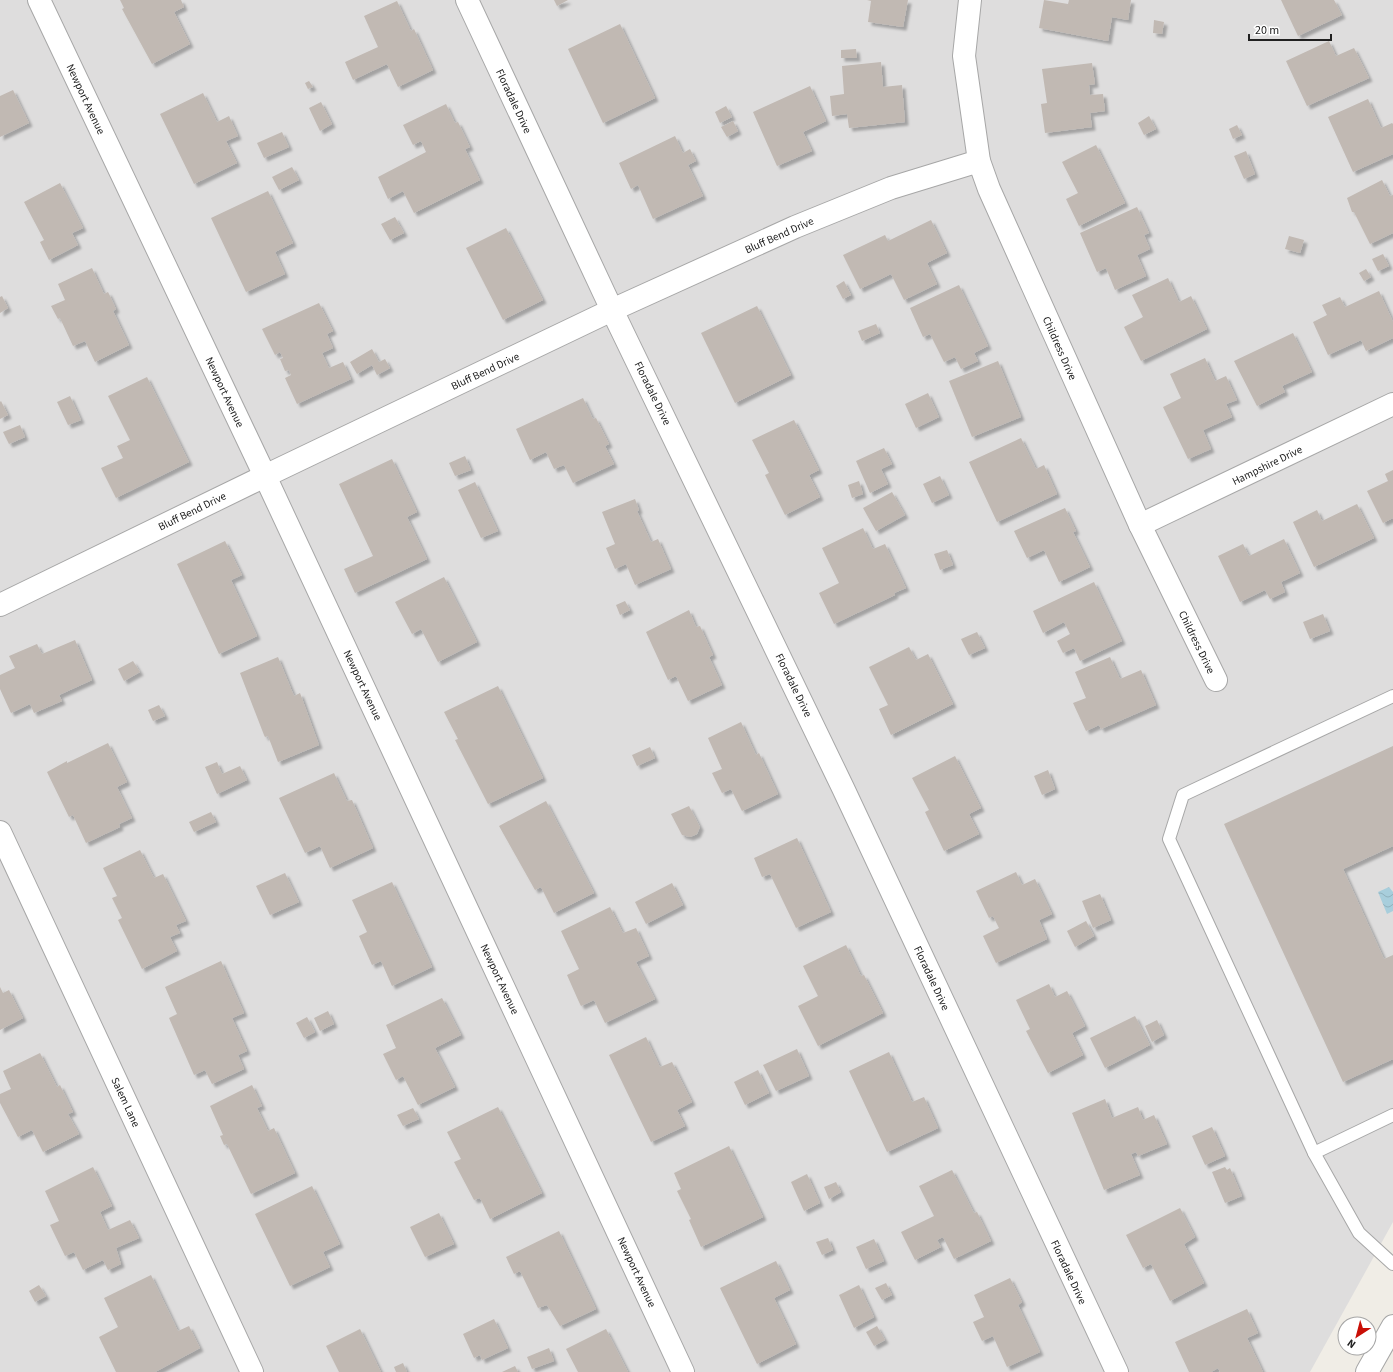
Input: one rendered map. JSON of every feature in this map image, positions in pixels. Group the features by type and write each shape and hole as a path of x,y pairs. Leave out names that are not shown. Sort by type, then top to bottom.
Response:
{"street":[{"name":"Newport Avenue","path":"39,0 265,476 683,1372"},
{"name":"Floradale Drive","path":"467,0 612,310 843,788 1117,1372"},
{"name":"Childress Drive","path":"970,0 964,56 979,161 989,190 1140,525 1216,680"},
{"name":"Bluff Bend Drive","path":"0,605 612,310 817,218 891,188 979,161"},
{"name":"Hampshire Drive","path":"1140,525 1393,404"},
{"name":"Salem Lane","path":"0,832 252,1372"},
{"path":"1367,1372 1393,1326"}],"lane":[{"path":"1393,696 1183,795 1170,839 1314,1153 1359,1233 1393,1264"},
{"path":"1314,1153 1393,1115"}],"shaded area":[{"path":"0,0 1393,0 1393,1222 1341,1316 1337,1316 1337,1323 1310,1372 0,1372"}],"water":[{"path":"1389,887 1393,892 1393,911 1387,914 1378,892"}],"building":[{"path":"120,0 181,0 184,7 174,12 190,44 152,64 122,9 124,8"},
{"path":"554,0 568,0 557,6"},
{"path":"867,0 908,0 903,27 868,22 871,1"},
{"path":"1044,0 1068,4 1069,0 1131,0 1128,20 1112,17 1108,41 1039,28"},
{"path":"1281,0 1334,0 1342,15 1298,36"},
{"path":"397,1 411,31 414,29 433,70 398,87 387,64 353,80 345,62 378,47 364,16"},
{"path":"1154,20 1164,22 1162,34 1153,33"},
{"path":"620,24 655,98 603,123 568,49"},
{"path":"1329,41 1336,56 1354,48 1369,78 1307,106 1286,61"},
{"path":"856,49 857,58 841,58 841,50"},
{"path":"881,62 883,87 902,85 905,122 849,128 847,114 832,116 830,96 844,94 842,66"},
{"path":"1092,63 1095,84 1089,85 1090,95 1103,94 1105,111 1090,113 1092,127 1045,133 1041,104 1047,103 1042,69"},
{"path":"309,81 313,87 308,89 305,83"},
{"path":"810,86 826,121 803,132 812,151 777,166 753,112"},
{"path":"13,90 29,123 0,137 0,96"},
{"path":"203,93 217,122 229,116 238,136 226,141 237,163 194,184 160,114"},
{"path":"1368,99 1381,128 1392,123 1393,124 1393,154 1353,172 1328,117"},
{"path":"321,102 332,124 320,131 309,108"},
{"path":"446,104 455,123 458,122 470,147 465,149 480,180 414,213 403,191 388,199 378,177 426,152 421,141 413,145 403,125"},
{"path":"726,106 732,117 720,123 715,112"},
{"path":"1149,116 1156,129 1144,135 1138,123"},
{"path":"733,121 738,131 727,137 721,127"},
{"path":"1237,125 1242,135 1233,139 1229,129"},
{"path":"282,132 289,147 264,158 257,143"},
{"path":"675,136 683,153 690,149 696,161 688,165 703,196 653,219 638,185 631,189 619,163"},
{"path":"1096,145 1125,203 1079,226 1066,199 1078,193 1062,162"},
{"path":"1246,151 1255,174 1244,179 1234,156"},
{"path":"292,167 299,180 279,190 272,177"},
{"path":"1382,180 1390,196 1393,195 1393,233 1370,244 1354,212 1352,212 1347,198"},
{"path":"60,183 83,228 72,233 78,245 49,260 40,242 44,240 24,202"},
{"path":"268,191 293,243 275,252 285,274 246,292 211,218"},
{"path":"1137,207 1149,233 1144,235 1150,249 1137,255 1146,276 1115,290 1106,268 1097,272 1080,233"},
{"path":"395,217 404,233 390,240 381,224"},
{"path":"931,220 947,253 927,263 937,284 904,300 891,274 860,289 843,255 885,235 888,241"},
{"path":"506,228 543,300 503,320 466,248"},
{"path":"1289,236 1304,240 1300,253 1285,249"},
{"path":"1383,254 1389,266 1378,271 1372,259"},
{"path":"92,268 104,294 108,292 110,296 116,309 113,311 129,345 95,362 85,341 73,346 60,318 58,319 51,306 65,300 58,284"},
{"path":"1366,269 1371,277 1364,281 1359,273"},
{"path":"1168,278 1179,302 1191,296 1207,329 1141,361 1124,327 1143,317 1132,295"},
{"path":"844,281 851,295 843,299 836,286"},
{"path":"959,285 988,346 974,353 978,361 961,369 955,357 944,362 930,334 923,337 910,308"},
{"path":"1379,291 1393,322 1393,338 1366,351 1361,340 1328,355 1313,322 1327,315 1322,305 1340,297 1345,307"},
{"path":"2,296 8,308 0,313 0,297"},
{"path":"319,303 333,331 327,334 333,348 322,353 329,368 343,362 351,379 297,404 285,378 291,375 289,370 285,371 280,359 283,358 280,352 275,355 262,329"},
{"path":"757,306 791,375 735,403 701,333"},
{"path":"876,324 880,333 862,341 858,331"},
{"path":"1293,333 1312,372 1282,386 1285,392 1257,406 1234,361"},
{"path":"372,349 379,362 385,359 390,368 377,375 372,365 357,374 350,362"},
{"path":"1205,358 1215,381 1226,376 1237,400 1226,404 1232,417 1203,430 1211,449 1188,459 1163,407 1181,398 1170,374"},
{"path":"998,361 1021,417 972,437 949,381"},
{"path":"147,377 189,462 116,498 101,468 123,458 117,446 130,440 108,396"},
{"path":"928,393 939,417 916,428 905,404"},
{"path":"70,396 81,420 68,425 57,402"},
{"path":"583,398 593,419 596,418 609,444 605,446 614,464 573,483 564,465 554,469 546,452 530,460 516,429"},
{"path":"1,401 8,415 0,419 0,402"},
{"path":"794,420 819,470 809,475 820,497 785,515 765,475 769,473 752,440"},
{"path":"20,425 25,437 9,444 3,432"},
{"path":"1021,438 1036,469 1044,465 1057,494 997,522 969,462"},
{"path":"884,448 892,464 881,469 888,484 870,493 856,461"},
{"path":"465,456 471,470 455,476 449,463"},
{"path":"392,459 417,512 407,517 427,559 355,593 344,569 373,556 339,484"},
{"path":"1393,470 1393,518 1383,523 1367,491 1388,481 1385,474"},
{"path":"940,476 949,495 932,503 923,484"},
{"path":"859,481 863,494 852,498 848,485"},
{"path":"475,482 498,531 481,538 458,490"},
{"path":"892,492 905,515 876,531 863,508"},
{"path":"635,499 639,510 637,511 651,542 658,539 671,569 635,585 626,564 615,569 606,548 615,544 602,512"},
{"path":"1357,504 1374,538 1314,567 1293,522 1317,510 1322,521"},
{"path":"1065,508 1076,531 1073,532 1090,567 1059,582 1044,550 1027,558 1014,531"},
{"path":"863,528 873,549 885,544 906,588 894,593 895,595 834,624 819,593 839,583 822,548"},
{"path":"1284,539 1300,573 1281,582 1285,592 1270,599 1265,590 1240,602 1218,556 1243,544 1249,556"},
{"path":"225,541 242,575 231,580 257,636 219,654 177,564"},
{"path":"947,550 953,565 940,570 934,554"},
{"path":"444,577 477,642 438,662 421,629 412,634 395,602"},
{"path":"1094,582 1122,641 1080,661 1074,648 1063,653 1057,641 1070,634 1064,622 1043,633 1033,611"},
{"path":"625,601 630,610 620,615 616,605"},
{"path":"689,610 696,627 700,626 713,655 709,657 722,685 688,701 676,676 668,680 646,632"},
{"path":"1323,614 1330,631 1310,639 1303,622"},
{"path":"977,632 985,648 969,655 961,639"},
{"path":"75,640 92,680 59,695 62,701 34,713 30,704 11,713 0,689 0,675 15,668 9,656 37,644 42,654"},
{"path":"909,647 916,660 928,654 953,704 891,735 879,709 888,705 869,667"},
{"path":"278,657 294,696 300,693 319,745 278,762 268,736 265,737 264,735 240,673"},
{"path":"1110,657 1120,679 1141,670 1156,705 1101,729 1099,725 1086,731 1073,703 1086,698 1075,672"},
{"path":"133,661 140,672 124,681 118,669"},
{"path":"498,686 543,778 488,804 455,740 458,739 444,712"},
{"path":"159,705 165,716 153,721 148,710"},
{"path":"741,722 756,755 759,753 778,794 742,811 731,789 722,793 712,773 722,769 708,738"},
{"path":"108,743 127,782 117,787 132,818 119,824 120,827 86,843 73,815 69,817 47,772 67,761 67,763"},
{"path":"1393,746 1393,846 1343,869 1384,959 1393,955 1393,1059 1343,1082 1224,824"},
{"path":"650,747 655,758 637,766 632,755"},
{"path":"955,756 981,808 969,814 979,834 944,851 925,812 929,810 912,778"},
{"path":"217,762 222,774 240,766 247,780 217,794 205,767"},
{"path":"1048,770 1055,789 1042,795 1034,776"},
{"path":"334,773 347,801 352,800 373,848 330,868 320,846 305,853 279,798"},
{"path":"546,801 594,893 554,913 541,887 535,890 499,826"},
{"path":"689,806 700,827 697,834 690,837 682,835 671,814"},
{"path":"211,812 216,822 194,832 189,822"},
{"path":"797,838 831,912 796,928 770,874 762,877 754,858"},
{"path":"140,850 154,878 163,874 186,921 176,925 180,933 170,937 177,951 142,969 118,920 122,918 112,898 117,896 103,868"},
{"path":"1016,872 1022,885 1035,879 1052,914 1039,920 1047,939 996,963 983,936 999,928 993,916 989,918 976,891"},
{"path":"285,873 299,902 270,915 256,886"},
{"path":"392,882 432,967 392,986 381,961 372,965 359,936 367,932 352,900"},
{"path":"672,883 683,905 646,924 635,902"},
{"path":"1100,894 1111,920 1093,928 1082,901"},
{"path":"610,907 623,933 636,928 649,956 636,962 655,999 605,1023 594,1000 581,1006 579,1002 567,975 579,969 561,931"},
{"path":"1086,921 1094,936 1075,947 1067,931"},
{"path":"846,945 861,976 864,975 883,1013 818,1046 798,1006 818,996 803,966"},
{"path":"221,961 244,1013 232,1018 247,1051 238,1055 244,1069 212,1084 205,1070 194,1075 169,1018 177,1014 165,987"},
{"path":"1049,984 1055,997 1067,991 1085,1026 1072,1033 1083,1055 1048,1073 1026,1031 1030,1029 1016,1000"},
{"path":"0,987 3,993 9,990 23,1018 0,1030"},
{"path":"442,998 461,1035 435,1048 455,1087 418,1105 403,1076 396,1080 383,1054 396,1048 386,1025"},
{"path":"328,1011 334,1024 320,1031 314,1018"},
{"path":"1135,1016 1150,1045 1105,1068 1090,1038"},
{"path":"307,1017 315,1032 304,1038 296,1023"},
{"path":"1157,1020 1164,1035 1152,1042 1145,1026"},
{"path":"646,1037 660,1067 672,1062 692,1102 677,1110 685,1126 651,1142 609,1055"},
{"path":"797,1049 809,1076 776,1091 763,1065"},
{"path":"889,1052 912,1102 924,1097 938,1128 887,1152 849,1071"},
{"path":"40,1053 57,1087 60,1085 73,1112 68,1114 79,1134 43,1152 32,1130 18,1137 0,1103 0,1094 11,1089 3,1071"},
{"path":"758,1070 769,1093 745,1105 734,1082"},
{"path":"252,1085 262,1106 257,1108 268,1131 274,1128 295,1173 251,1194 227,1144 224,1145 220,1136 223,1135 210,1106"},
{"path":"1105,1099 1112,1118 1138,1107 1143,1120 1154,1115 1167,1144 1138,1156 1136,1152 1131,1154 1140,1175 1104,1190 1072,1113"},
{"path":"498,1107 542,1193 490,1219 480,1198 474,1200 454,1162 461,1159 447,1132"},
{"path":"413,1108 419,1119 403,1126 397,1115"},
{"path":"1212,1127 1225,1156 1205,1165 1192,1136"},
{"path":"729,1146 763,1217 701,1247 689,1220 691,1219 677,1191 681,1189 674,1173"},
{"path":"93,1167 112,1206 100,1212 108,1230 130,1220 139,1238 116,1248 121,1264 108,1270 103,1260 83,1270 74,1252 65,1256 50,1225 59,1221 45,1191"},
{"path":"1225,1167 1227,1170 1230,1168 1242,1196 1225,1203 1212,1172"},
{"path":"952,1170 974,1213 977,1212 991,1241 954,1259 943,1237 937,1240 941,1247 915,1260 901,1232 934,1216 919,1186"},
{"path":"807,1174 820,1203 804,1211 791,1182"},
{"path":"836,1182 841,1192 829,1199 824,1187"},
{"path":"312,1186 340,1244 323,1252 330,1267 290,1286 255,1214"},
{"path":"1180,1208 1195,1237 1184,1244 1204,1283 1170,1301 1151,1264 1143,1268 1126,1235"},
{"path":"439,1213 454,1244 425,1257 410,1227"},
{"path":"559,1231 596,1309 560,1326 547,1305 538,1308 520,1271 514,1274 506,1257"},
{"path":"828,1238 833,1250 822,1255 816,1242"},
{"path":"874,1239 884,1261 866,1269 856,1247"},
{"path":"776,1261 790,1290 774,1298 796,1344 757,1364 720,1288"},
{"path":"151,1275 178,1331 189,1326 200,1348 155,1372 116,1372 99,1337 118,1327 104,1298"},
{"path":"1010,1278 1022,1302 1018,1305 1040,1352 1007,1367 993,1336 982,1341 973,1322 984,1317 974,1295"},
{"path":"886,1283 892,1295 882,1300 875,1288"},
{"path":"39,1285 46,1296 35,1302 29,1291"},
{"path":"859,1285 874,1317 854,1328 839,1295"},
{"path":"1247,1309 1258,1333 1247,1338 1263,1372 1220,1372 1218,1368 1211,1372 1189,1372 1175,1342"},
{"path":"494,1319 508,1348 482,1360 480,1355 474,1358 463,1334"},
{"path":"877,1326 885,1340 874,1346 866,1332"},
{"path":"360,1329 381,1372 339,1372 326,1346"},
{"path":"606,1329 628,1372 578,1372 566,1349"},
{"path":"549,1348 554,1361 532,1369 527,1357"},
{"path":"403,1363 407,1372 396,1372 394,1367"},
{"path":"515,1366 518,1372 502,1372"}]}
